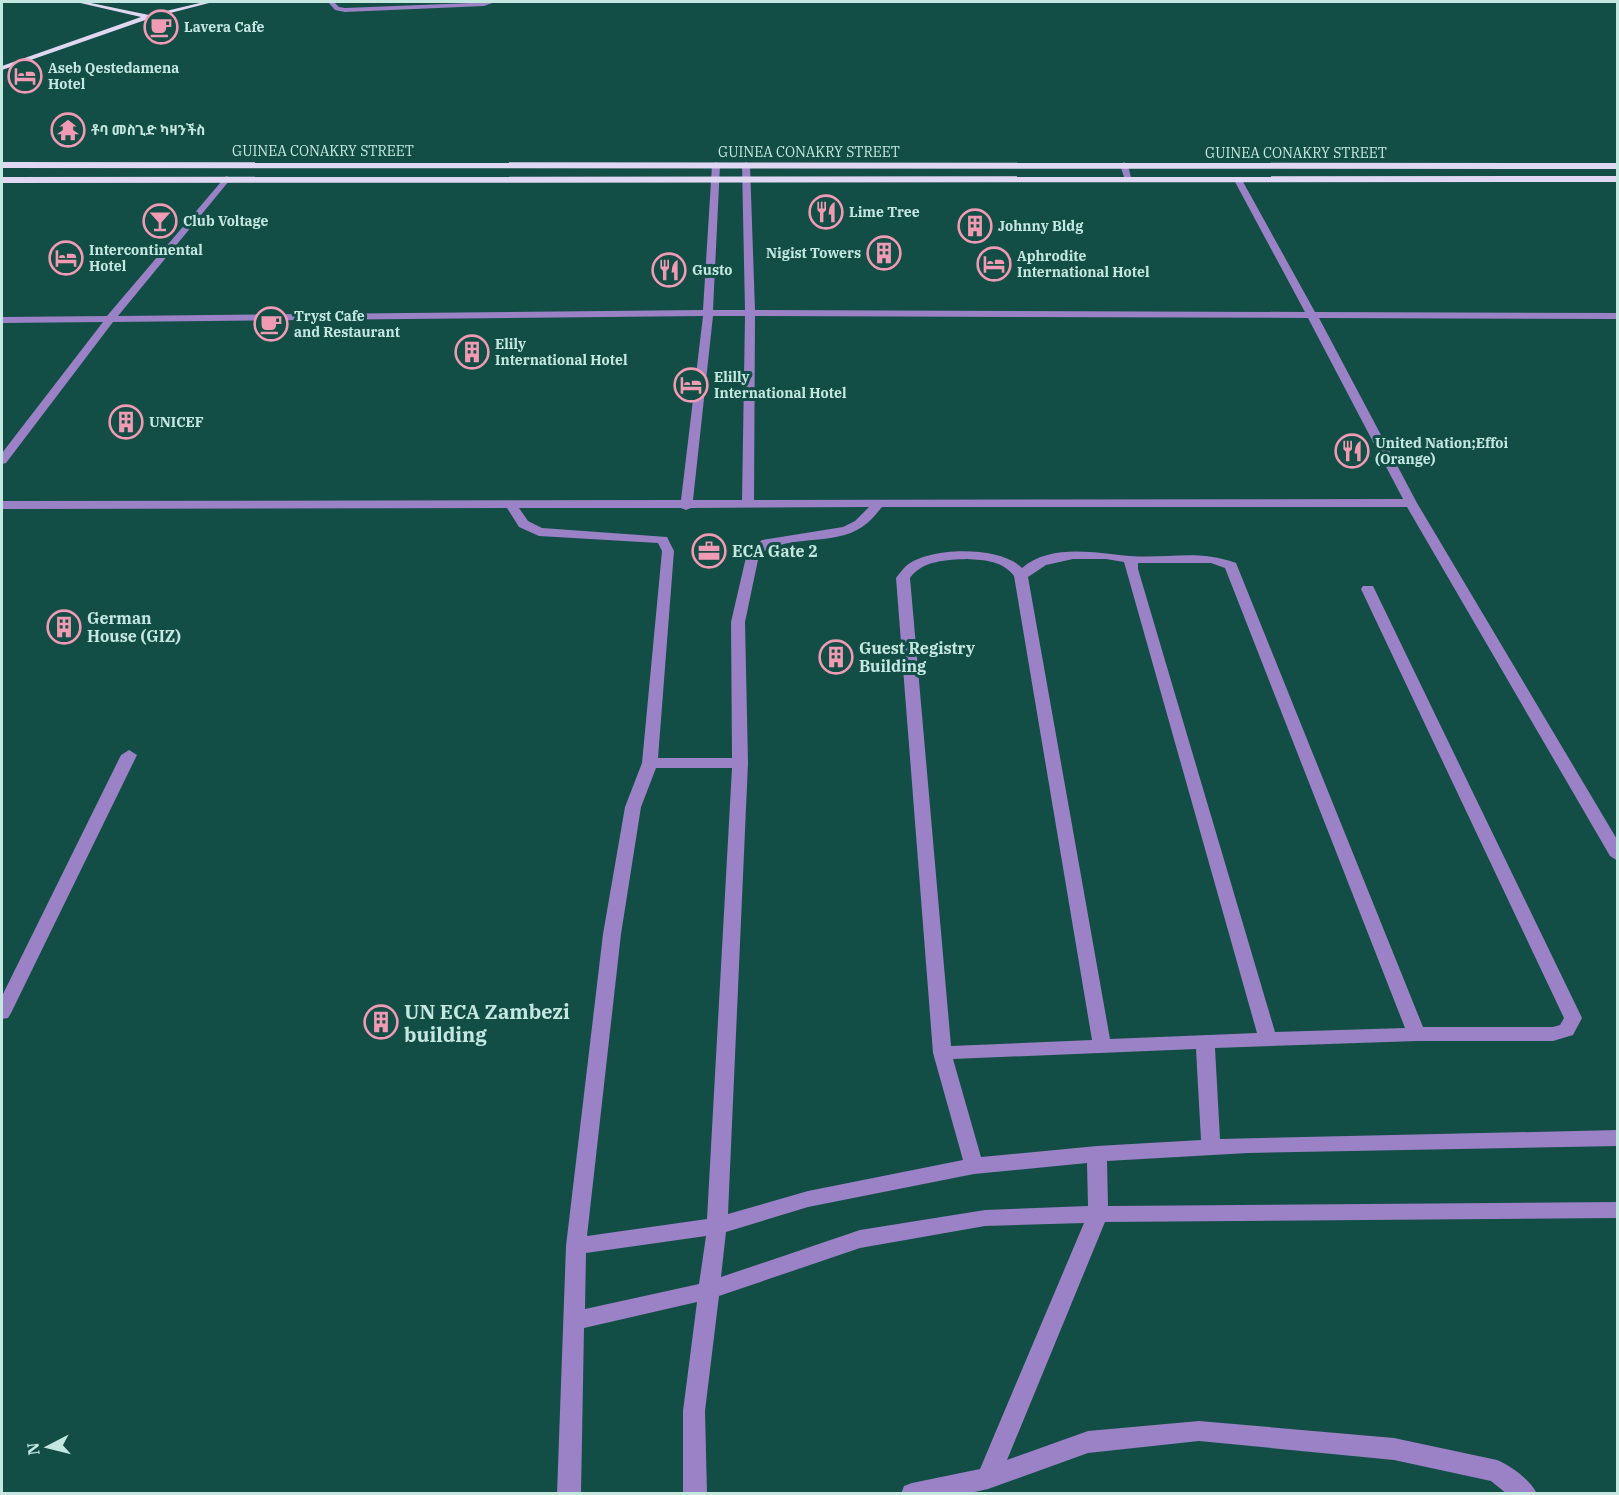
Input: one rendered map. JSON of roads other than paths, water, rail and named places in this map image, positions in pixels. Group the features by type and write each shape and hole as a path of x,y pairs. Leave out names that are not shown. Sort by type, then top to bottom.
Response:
{"main road":[{"path":"79,2 149,17"},
{"path":"2,68 149,17 210,2"},
{"name":"GUINEA CONAKRY STREET","path":"2,165 1617,166"},
{"path":"380,180 387,165"},
{"name":"GUINEA CONAKRY STREET","path":"2,180 1617,180"}],"street":[{"path":"331,2 337,9 345,10 492,2"},
{"path":"686,506 708,313 716,165"},
{"path":"746,165 744,181 750,314 748,505"},
{"path":"1124,165 1129,180"},
{"path":"2,460 111,318 226,179"},
{"path":"1238,180 1411,503 1617,856"},
{"path":"2,320 708,313 1617,316"},
{"path":"2,505 686,506 1411,503"},
{"path":"511,505 524,524 539,532 663,540 668,551 650,763 633,807 612,934 576,1246 569,1494"},
{"path":"695,1494 694,1411 707,1291 717,1226 740,763 738,622 753,554 766,543 846,530 859,524 878,505"},
{"path":"974,1166 942,1053 903,578 914,564 964,555 1005,561 1021,576 1102,1044"},
{"path":"1021,576 1027,567 1038,562 1099,555 1119,556 1132,560 1212,559 1231,566 1417,1035"},
{"path":"1132,560 1131,569 1269,1039"},
{"path":"942,1053 1102,1044 1417,1035 1553,1034 1567,1030 1573,1018 1368,589"},
{"path":"2,1013 129,755"},
{"path":"650,763 740,763"},
{"path":"1205,1041 1211,1148"},
{"path":"576,1246 717,1226 808,1199 974,1166 1097,1154 1211,1148 1617,1138"},
{"path":"988,1478 1098,1214 1097,1154"},
{"path":"575,1321 707,1291 860,1239 985,1218 1098,1214 1617,1210"},
{"path":"912,1494 988,1478 1088,1442 1199,1431 1394,1449 1497,1471 1526,1494"}],"place":[{"name":"Lavera Cafe","path":"161,27"},
{"name":"Aseb Qestedamena Hotel","path":"25,76"},
{"name":"ቶባ መስጊድ ካዛንችስ","path":"68,130"},
{"name":"Lime Tree","path":"826,212"},
{"name":"Club Voltage","path":"160,221"},
{"name":"Johnny Bldg","path":"975,226"},
{"name":"Nigist Towers","path":"884,253"},
{"name":"Intercontinental Hotel","path":"66,258"},
{"name":"Aphrodite International Hotel","path":"994,264"},
{"name":"Gusto","path":"669,270"},
{"name":"Tryst Cafe and Restaurant","path":"271,324"},
{"name":"Elily International Hotel","path":"472,352"},
{"name":"Elilly International Hotel","path":"691,385"},
{"name":"UNICEF","path":"126,422"},
{"name":"United Nation;Effoi (Orange)","path":"1352,451"},
{"name":"ECA Gate 2","path":"709,551"},
{"name":"German House (GIZ)","path":"64,627"},
{"name":"Guest Registry Building","path":"836,657"},
{"name":"UN ECA Zambezi building","path":"381,1022"}]}
